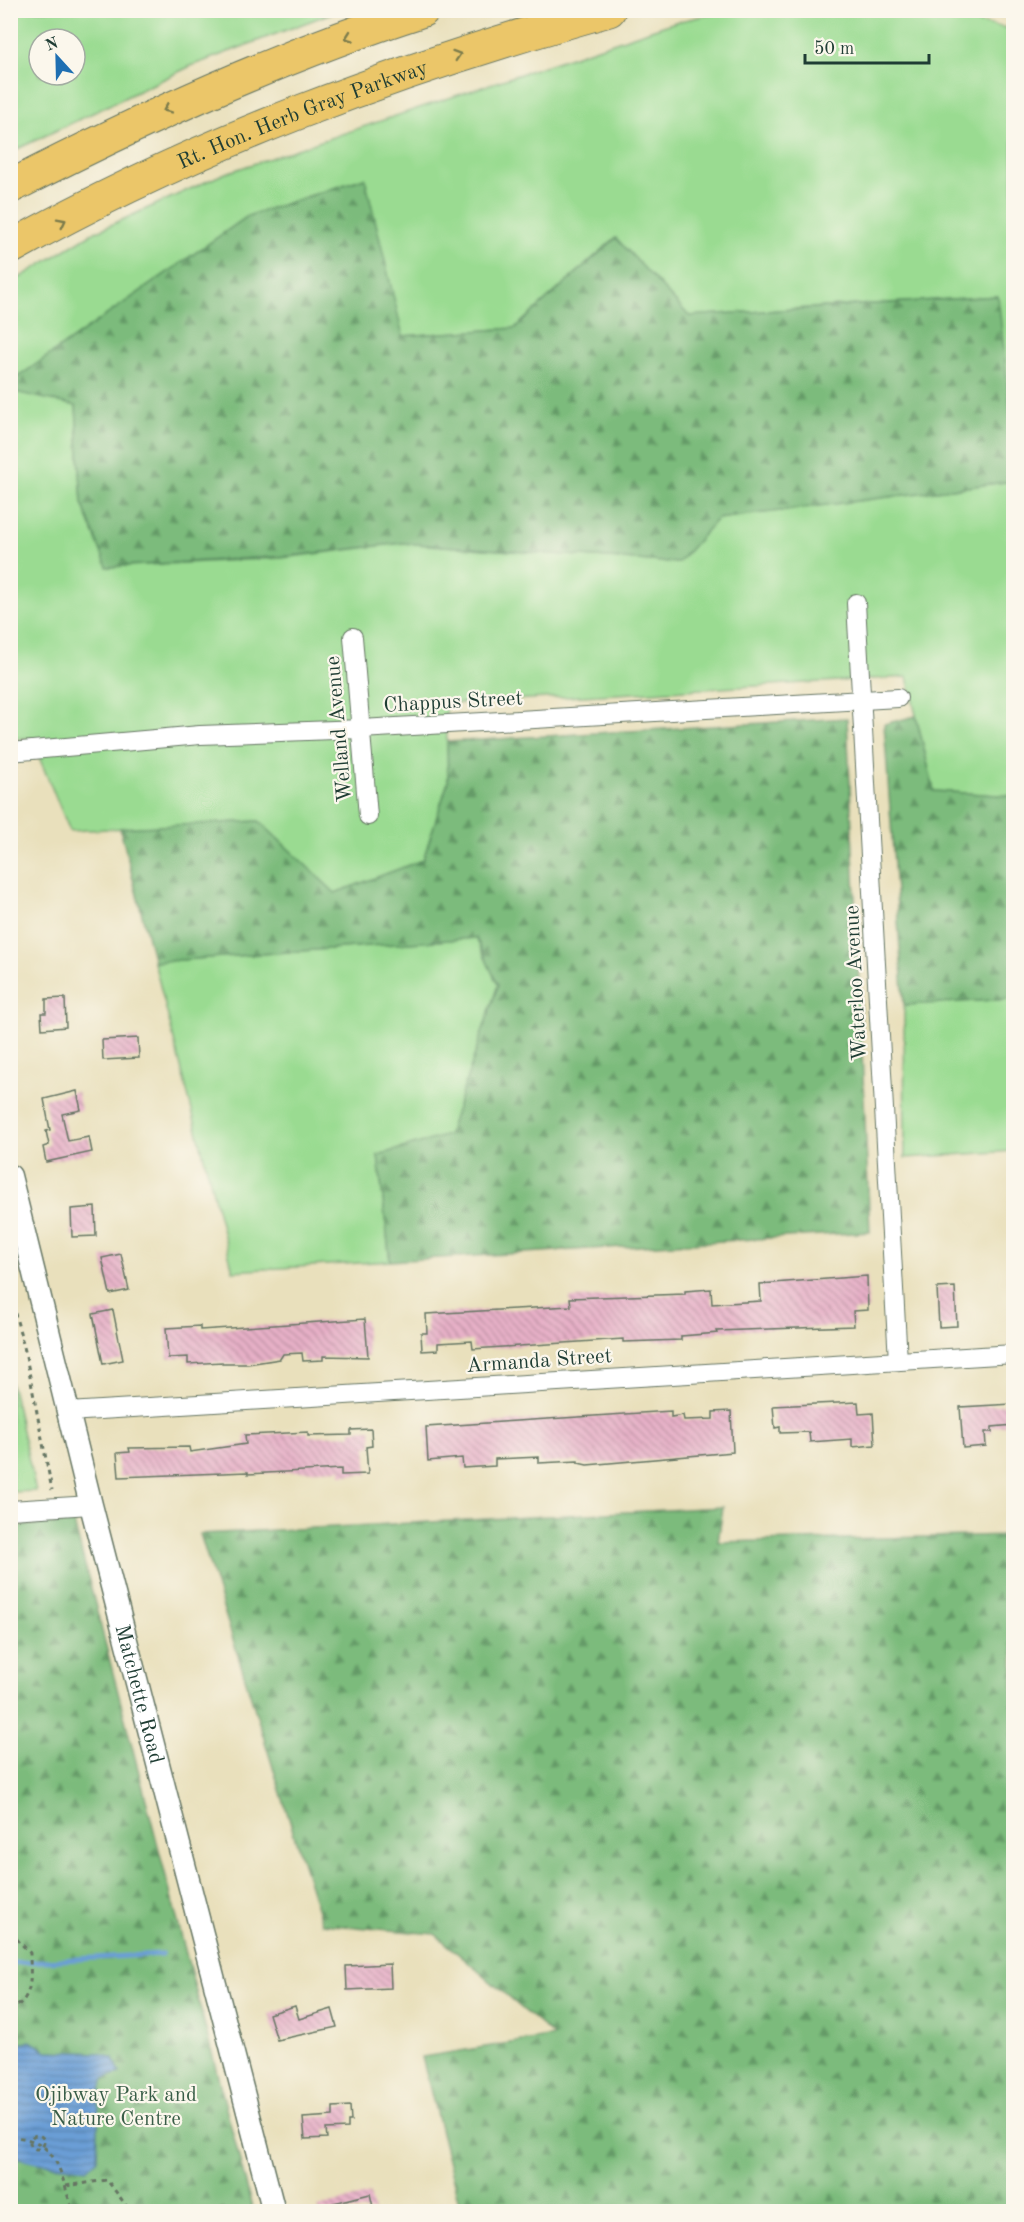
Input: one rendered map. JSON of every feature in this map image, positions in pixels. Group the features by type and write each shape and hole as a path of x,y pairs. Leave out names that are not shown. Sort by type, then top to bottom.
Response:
{"highway":[{"path":"10,187 184,101 268,66 423,10"},
{"name":"Rt. Hon. Herb Gray Parkway","path":"10,248 172,166 280,121 415,69 609,10"}],"street":[{"name":"Waterloo Avenue","path":"856,603 898,1361"},
{"name":"Welland Avenue","path":"353,638 369,816"},
{"name":"Chappus Street","path":"10,752 200,735 361,729 898,698"},
{"name":"Matchette Road","path":"10,1176 91,1505 274,2211"},
{"name":"Armanda Street","path":"68,1412 1014,1354"},
{"path":"10,1510 91,1505"}],"path":[{"path":"10,1295 25,1351 38,1426 56,1507"},
{"path":"10,1932 30,1953 30,1993 20,2006 10,2010"},
{"path":"31,2140 40,2136 44,2141 42,2146"},
{"path":"10,2137 31,2140 42,2146 56,2160 74,2211"},
{"path":"66,2186 107,2180 131,2211"}],"green space":[{"path":"11,10 337,10 191,66 11,152"},
{"path":"727,11 916,11 1013,29 1013,796 934,791 907,677 446,704 448,782 423,860 335,893 259,821 70,831 31,738 10,739 11,391 76,405 82,503 108,567 282,558 402,543 678,563 716,519 1011,481 997,296 689,316 615,238 515,328 402,336 364,178 248,216 11,382 11,283 91,234 223,174 675,22"},
{"path":"365,178 403,336 515,328 616,238 689,316 998,296 1013,432 1013,481 717,519 678,563 402,543 291,556 107,567 82,503 76,406 11,391 11,382 248,216"},
{"path":"916,716 934,791 1013,796 1013,999 904,1005 884,724"},
{"path":"847,718 870,1232 390,1261 378,1155 448,1135 498,985 476,938 154,962 120,828 259,821 335,893 423,860 448,782 447,742"},
{"path":"476,938 498,985 448,1136 378,1155 390,1261 233,1271 154,962"},
{"path":"1013,999 1013,1151 905,1158 904,1005"},
{"path":"11,1383 36,1491 11,1492"},
{"path":"723,1507 718,1542 1013,1535 1013,2211 461,2211 422,2057 554,2036 435,1934 322,1924 200,1534"},
{"name":"Ojibway Park and Nature Centre","path":"74,1523 253,2211 11,2212 11,1526"}],"water":[{"path":"30,2041 47,2051 99,2053 114,2058 120,2073 104,2078 99,2097 97,2160 87,2169 25,2160 11,2152 11,2047"}],"building":[{"path":"65,998 66,1027 42,1029 41,1013 46,1013 46,999"},
{"path":"138,1038 139,1058 103,1060 102,1040"},
{"path":"77,1091 81,1110 62,1114 68,1141 89,1137 92,1152 46,1162 43,1147 49,1145 46,1131 50,1130 44,1099"},
{"path":"95,1207 96,1236 72,1237 71,1209"},
{"path":"121,1254 129,1290 110,1294 102,1258"},
{"path":"867,1276 868,1310 853,1311 854,1326 717,1331 718,1333 681,1336 681,1340 623,1342 623,1339 473,1349 472,1341 438,1343 438,1350 422,1351 421,1333 427,1333 426,1314 571,1306 570,1298 685,1294 685,1291 711,1289 712,1304 761,1301 760,1284"},
{"path":"955,1287 957,1326 939,1327 937,1288"},
{"path":"113,1310 123,1360 103,1364 93,1314"},
{"path":"365,1319 368,1357 323,1356 323,1360 303,1361 302,1353 283,1354 280,1359 248,1364 222,1364 222,1362 188,1364 188,1357 168,1358 166,1328 200,1326 200,1330"},
{"path":"858,1402 859,1414 873,1413 875,1445 852,1447 852,1439 810,1442 809,1432 780,1433 780,1427 775,1428 773,1406"},
{"path":"1013,1404 1014,1425 992,1427 992,1432 985,1432 986,1446 963,1448 960,1407"},
{"path":"671,1411 671,1417 683,1415 684,1420 713,1419 713,1412 731,1411 733,1452 587,1465 578,1463 578,1461 539,1463 539,1457 495,1459 495,1466 463,1468 462,1458 428,1461 426,1427"},
{"path":"371,1429 372,1446 366,1447 368,1474 341,1475 341,1469 119,1477 117,1453 130,1452 129,1448 189,1447 190,1452 246,1444 245,1435 308,1432 308,1436 351,1435 351,1430"},
{"path":"390,1964 391,1988 347,1990 346,1966"},
{"path":"295,2006 299,2019 332,2009 337,2027 277,2040 269,2014"},
{"path":"350,2106 351,2121 348,2121 348,2128 326,2129 327,2138 305,2139 303,2118 333,2116 333,2107"},
{"path":"370,2194 374,2211 319,2211 318,2207"}],"waterway":[{"path":"10,1963 162,1954"}]}
